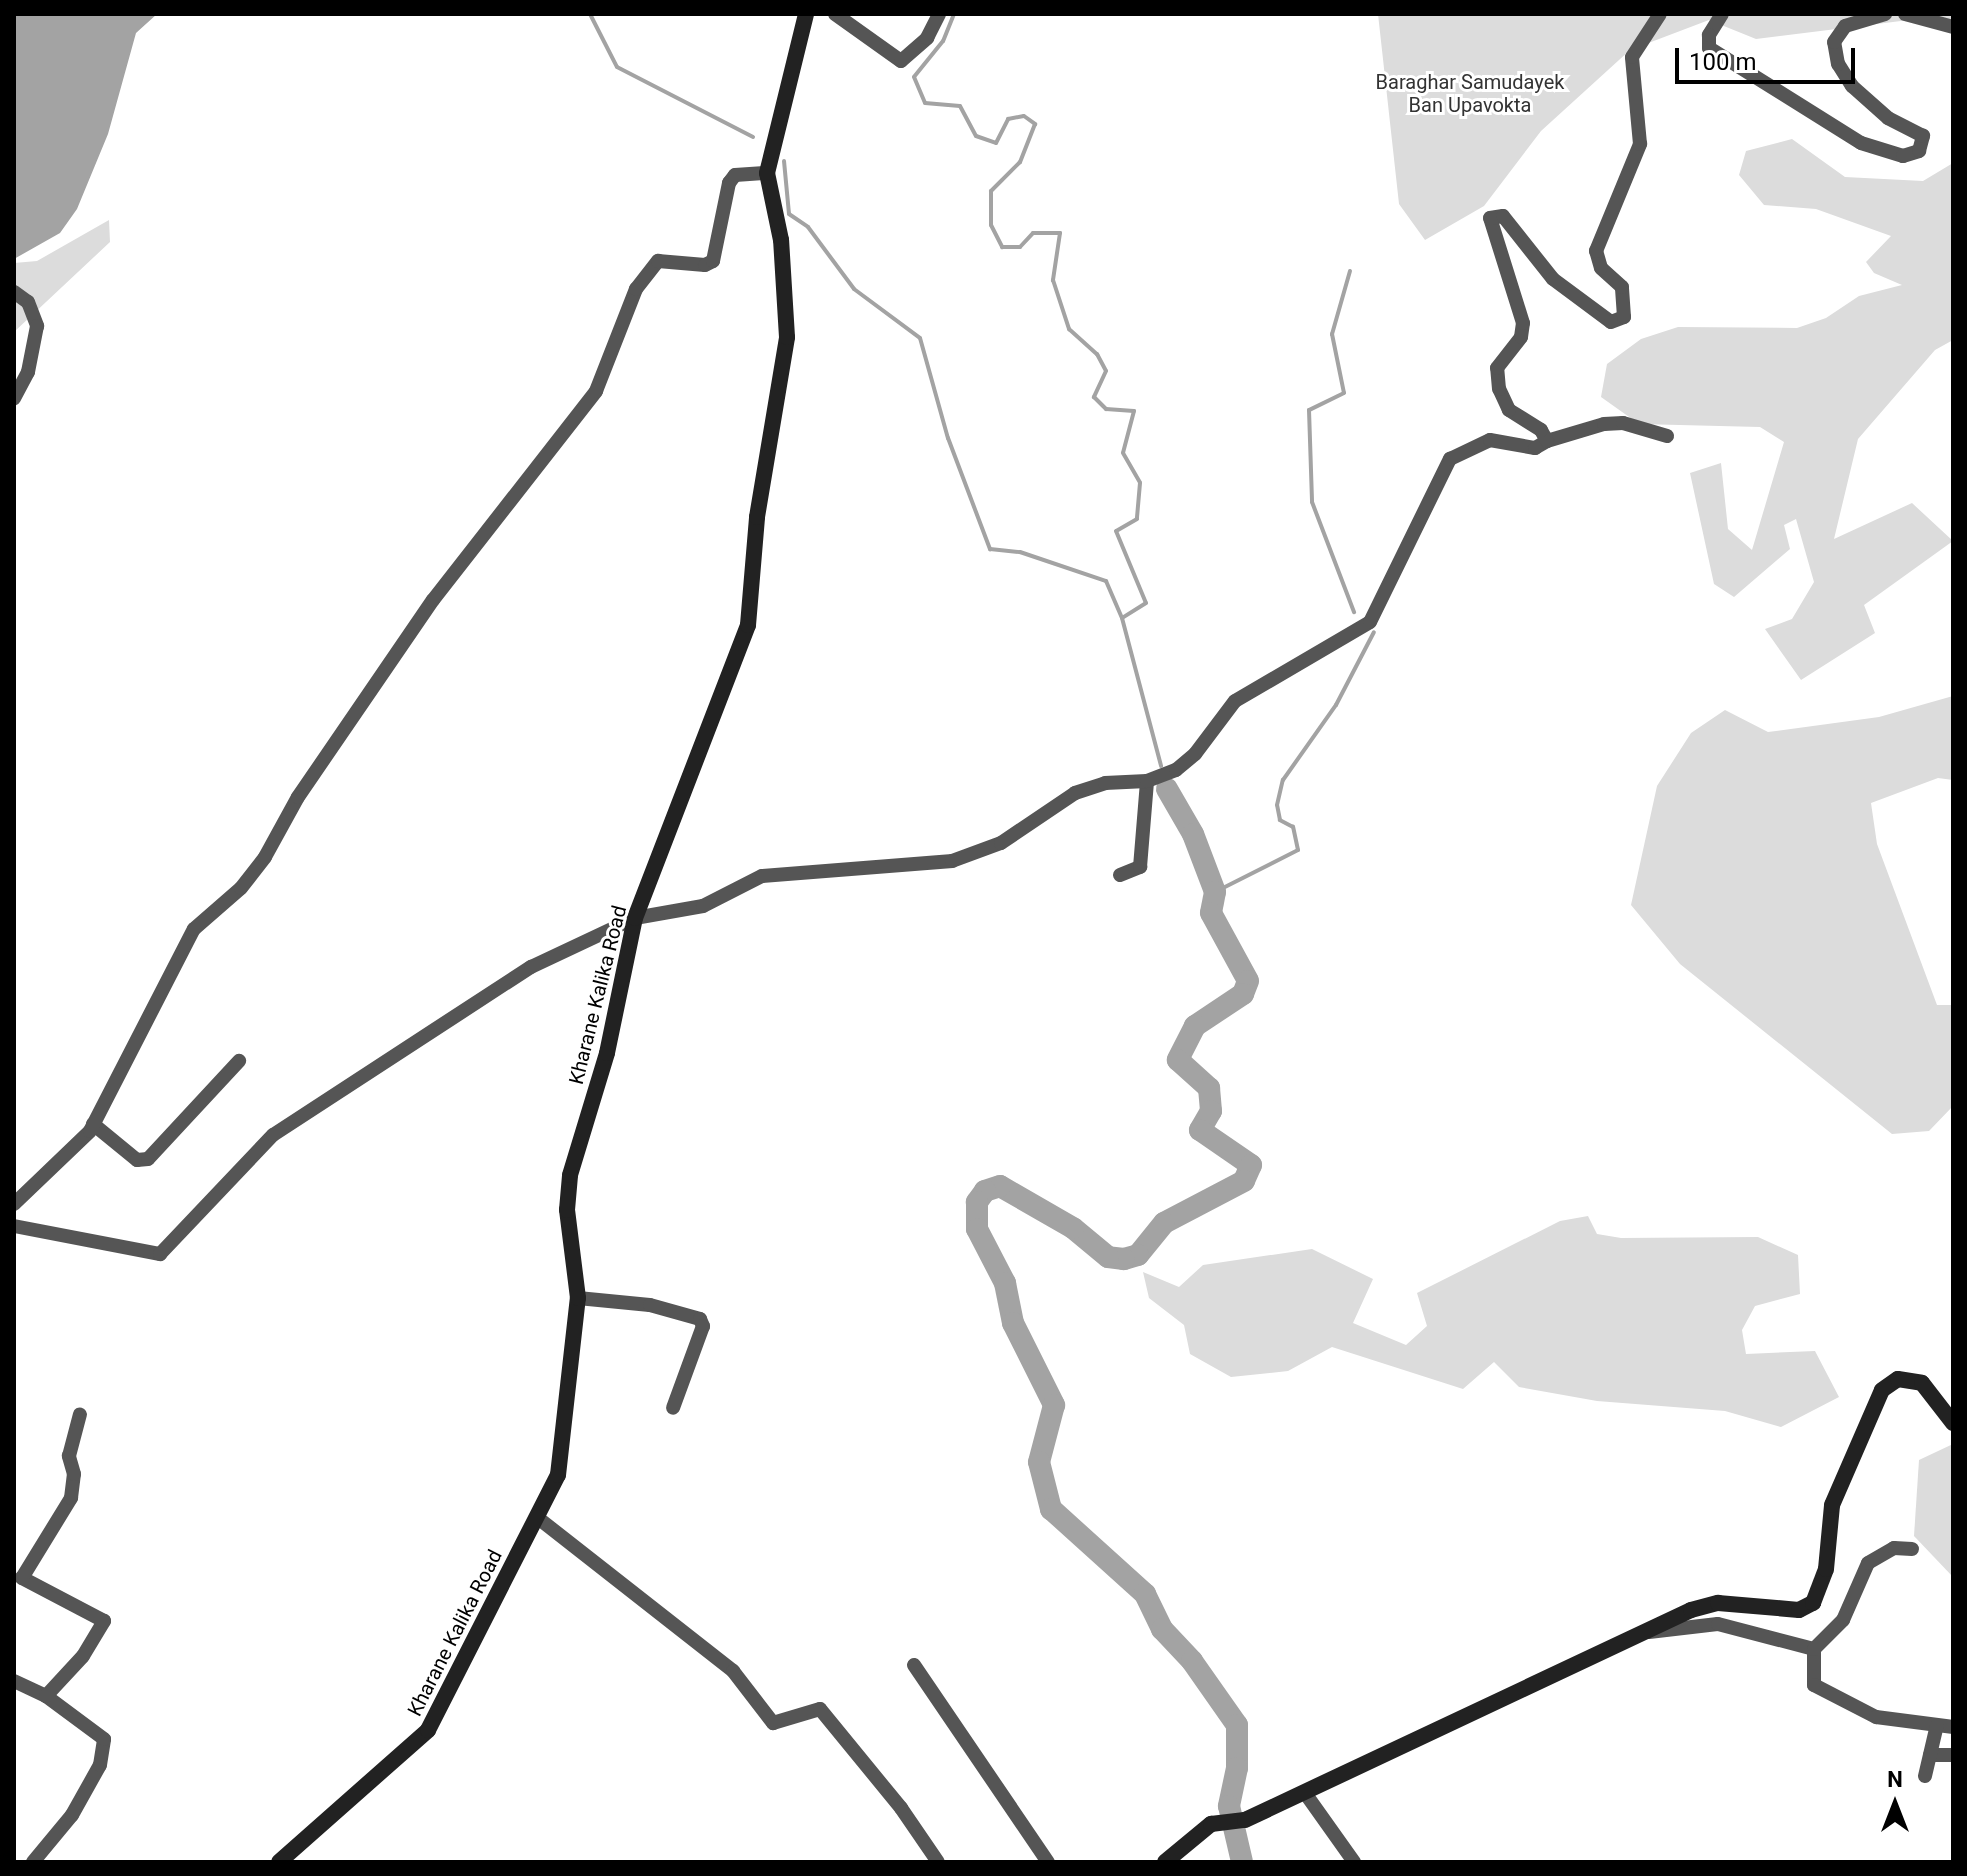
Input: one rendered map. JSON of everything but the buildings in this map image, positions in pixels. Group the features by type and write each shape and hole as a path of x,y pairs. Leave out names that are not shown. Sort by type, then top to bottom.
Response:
{"street":[{"name":"Kharane Kalika Road","path":"279,1862 428,1730 538,1518 563,1456 578,1298 568,1190 607,1053 635,918 748,625 757,517 787,337 781,240 767,173 806,14"},
{"path":"835,14 901,61 927,38 939,14"},
{"path":"1547,441 1541,430 1509,410 1499,389 1497,368 1521,337 1523,323 1490,218 1498,213 1503,216 1553,279 1611,322 1624,317 1622,287 1601,268 1596,251 1640,144 1632,57 1660,14"},
{"path":"1722,14 1709,35 1709,48 1861,143 1903,156 1919,151 1923,136 1888,118 1852,86 1838,64 1834,42 1845,26 1885,14"},
{"path":"1905,14 1953,27"},
{"path":"14,1204 93,1124 194,929 241,888 265,857 298,797 433,600 596,391 636,289 658,261 705,265 713,261 729,183 735,175 767,173"},
{"path":"14,292 28,302 37,326 28,372 14,398"},
{"path":"14,1226 160,1254 273,1135 531,967 635,918 703,906 762,876 952,861 1001,843 1075,793 1105,783 1147,781 1195,754 1241,697 1370,622 1450,459 1490,440 1535,448 1547,441 1604,424 1623,423 1667,436"},
{"path":"1120,875 1140,867 1147,781"},
{"path":"93,1124 137,1160 148,1159 239,1061"},
{"path":"578,1298 650,1305 700,1319 703,1326 673,1408"},
{"path":"1165,1862 1211,1824 1245,1820 1644,1632 1718,1603 1799,1610 1813,1603 1826,1569 1832,1505 1882,1390 1898,1379 1922,1383 1953,1423"},
{"path":"46,1696 83,1656 104,1621 18,1575 71,1498 69,1456 80,1414"},
{"path":"538,1518 733,1671 773,1723 820,1709 901,1808 938,1862"},
{"path":"1912,1549 1894,1548 1868,1563 1843,1620 1814,1649 1814,1685 1876,1717 1953,1727"},
{"path":"1644,1632 1718,1624 1814,1649"},
{"path":"914,1665 1048,1862"},
{"path":"14,1681 46,1696 104,1739 100,1765 79,1802 33,1862"},
{"path":"1925,1776 1937,1725"},
{"path":"1930,1755 1953,1755"},
{"path":"1305,1793 1354,1862"}],"green space":[{"name":"Baraghar Samudayek Ban Upavokta","path":"1378,14 1953,14 1953,27 1909,20 1756,39 1709,20 1630,50 1541,131 1484,206 1425,240 1399,204"},
{"path":"1792,139 1845,177 1923,181 1953,163 1953,340 1935,350 1858,439 1834,539 1912,503 1953,541 1864,605 1875,633 1801,680 1765,629 1792,619 1814,582 1796,519 1784,525 1790,549 1734,597 1714,584 1690,473 1721,463 1728,529 1752,550 1784,442 1760,427 1639,424 1601,397 1607,364 1641,339 1678,327 1797,328 1826,318 1859,296 1902,285 1874,273 1866,262 1891,236 1816,209 1764,205 1739,175 1746,151"},
{"path":"109,220 110,242 14,332 14,263 37,261"},
{"path":"1953,696 1953,780 1938,778 1871,803 1877,844 1937,1005 1953,1005 1953,1106 1929,1131 1892,1134 1680,964 1631,905 1657,786 1691,733 1725,710 1768,732 1879,717"},
{"path":"1588,1216 1597,1234 1621,1238 1758,1237 1798,1255 1800,1294 1755,1306 1742,1330 1746,1354 1815,1351 1839,1397 1781,1427 1725,1411 1597,1401 1519,1387 1494,1362 1463,1389 1332,1347 1288,1371 1231,1377 1190,1354 1184,1325 1149,1298 1143,1272 1179,1287 1203,1265 1312,1249 1373,1279 1353,1323 1406,1345 1427,1326 1417,1293 1560,1221"},
{"path":"1953,1444 1953,1577 1914,1536 1919,1460"}],"shaded area":[{"path":"14,14 157,14 136,33 108,134 77,209 60,233 14,259"}],"waterway":[{"path":"590,14 617,67 753,137"},
{"path":"954,14 943,41 914,77 925,103 960,106 976,136 996,143 1008,119 1024,116 1035,124 1020,162 991,191 991,225 1002,247 1020,247 1033,233 1060,233 1053,280 1069,329 1097,354 1106,371 1094,397 1106,409 1134,411 1123,453 1140,483 1137,519 1116,531 1146,603 1122,618 1161,766"},
{"path":"784,161 789,214 808,227 854,289 920,338 948,438 990,549 1020,552 1106,581 1122,618"},
{"path":"1350,271 1332,334 1344,393 1309,410 1312,502 1354,612"},
{"path":"1215,892 1298,850 1293,827 1280,820 1277,805 1283,780 1336,705 1374,632"},
{"path":"1167,789 1193,834 1215,892 1211,913 1248,981 1243,994 1195,1026 1178,1060 1209,1088 1211,1111 1200,1130 1251,1165 1244,1181 1164,1223 1138,1255 1124,1259 1108,1257 1073,1228 1000,1186 985,1191 977,1202 977,1229 1005,1283 1013,1323 1054,1405 1039,1462 1051,1509 1145,1594 1162,1629 1192,1661 1237,1725 1237,1768 1229,1806 1242,1862"}]}
